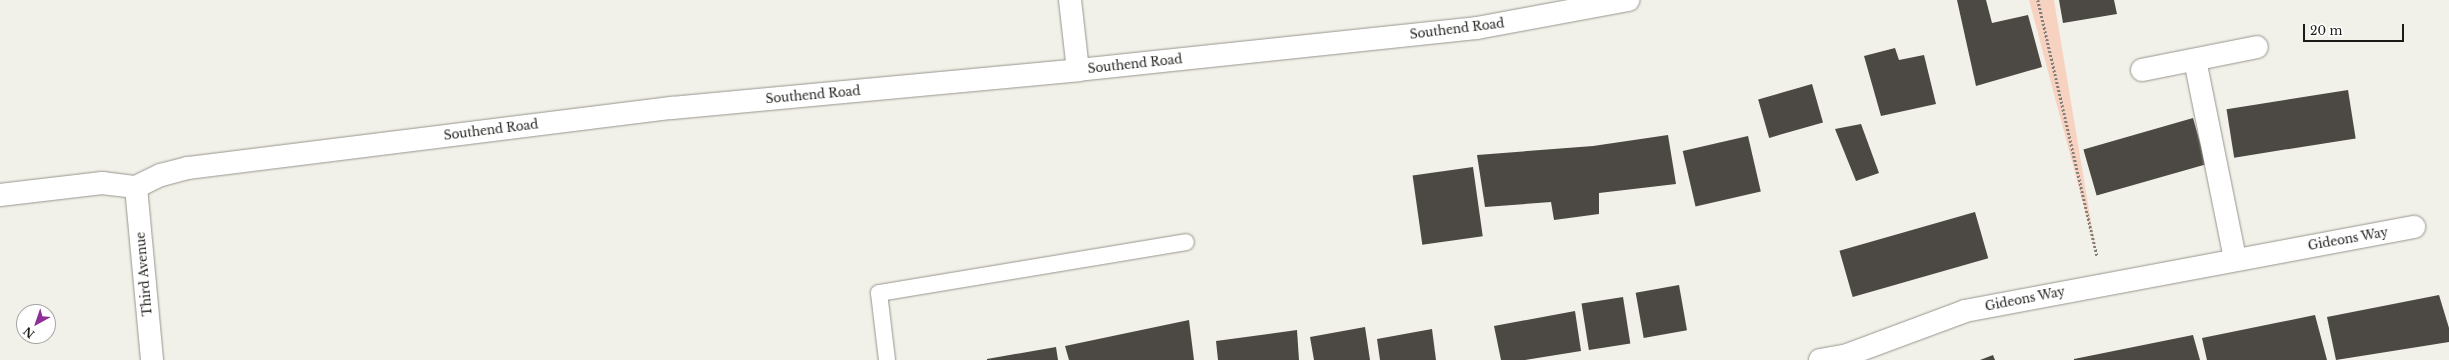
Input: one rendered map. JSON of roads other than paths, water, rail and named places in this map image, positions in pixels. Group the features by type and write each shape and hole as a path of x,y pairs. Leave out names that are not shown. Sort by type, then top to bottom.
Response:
{"street":[{"path":"1070,0 1078,70"},
{"name":"Southend Road","path":"136,187 161,175 188,168 672,108 1078,70 1476,28 1628,0"},
{"path":"2142,70 2256,46"},
{"path":"2194,60 2235,259"},
{"path":"0,195 102,184 136,187"},
{"name":"Third Avenue","path":"136,187 152,360"},
{"name":"Gideons Way","path":"1820,360 1847,355 1965,311 2235,259 2414,227"}],"lane":[{"path":"888,360 879,293 1186,242"}]}
